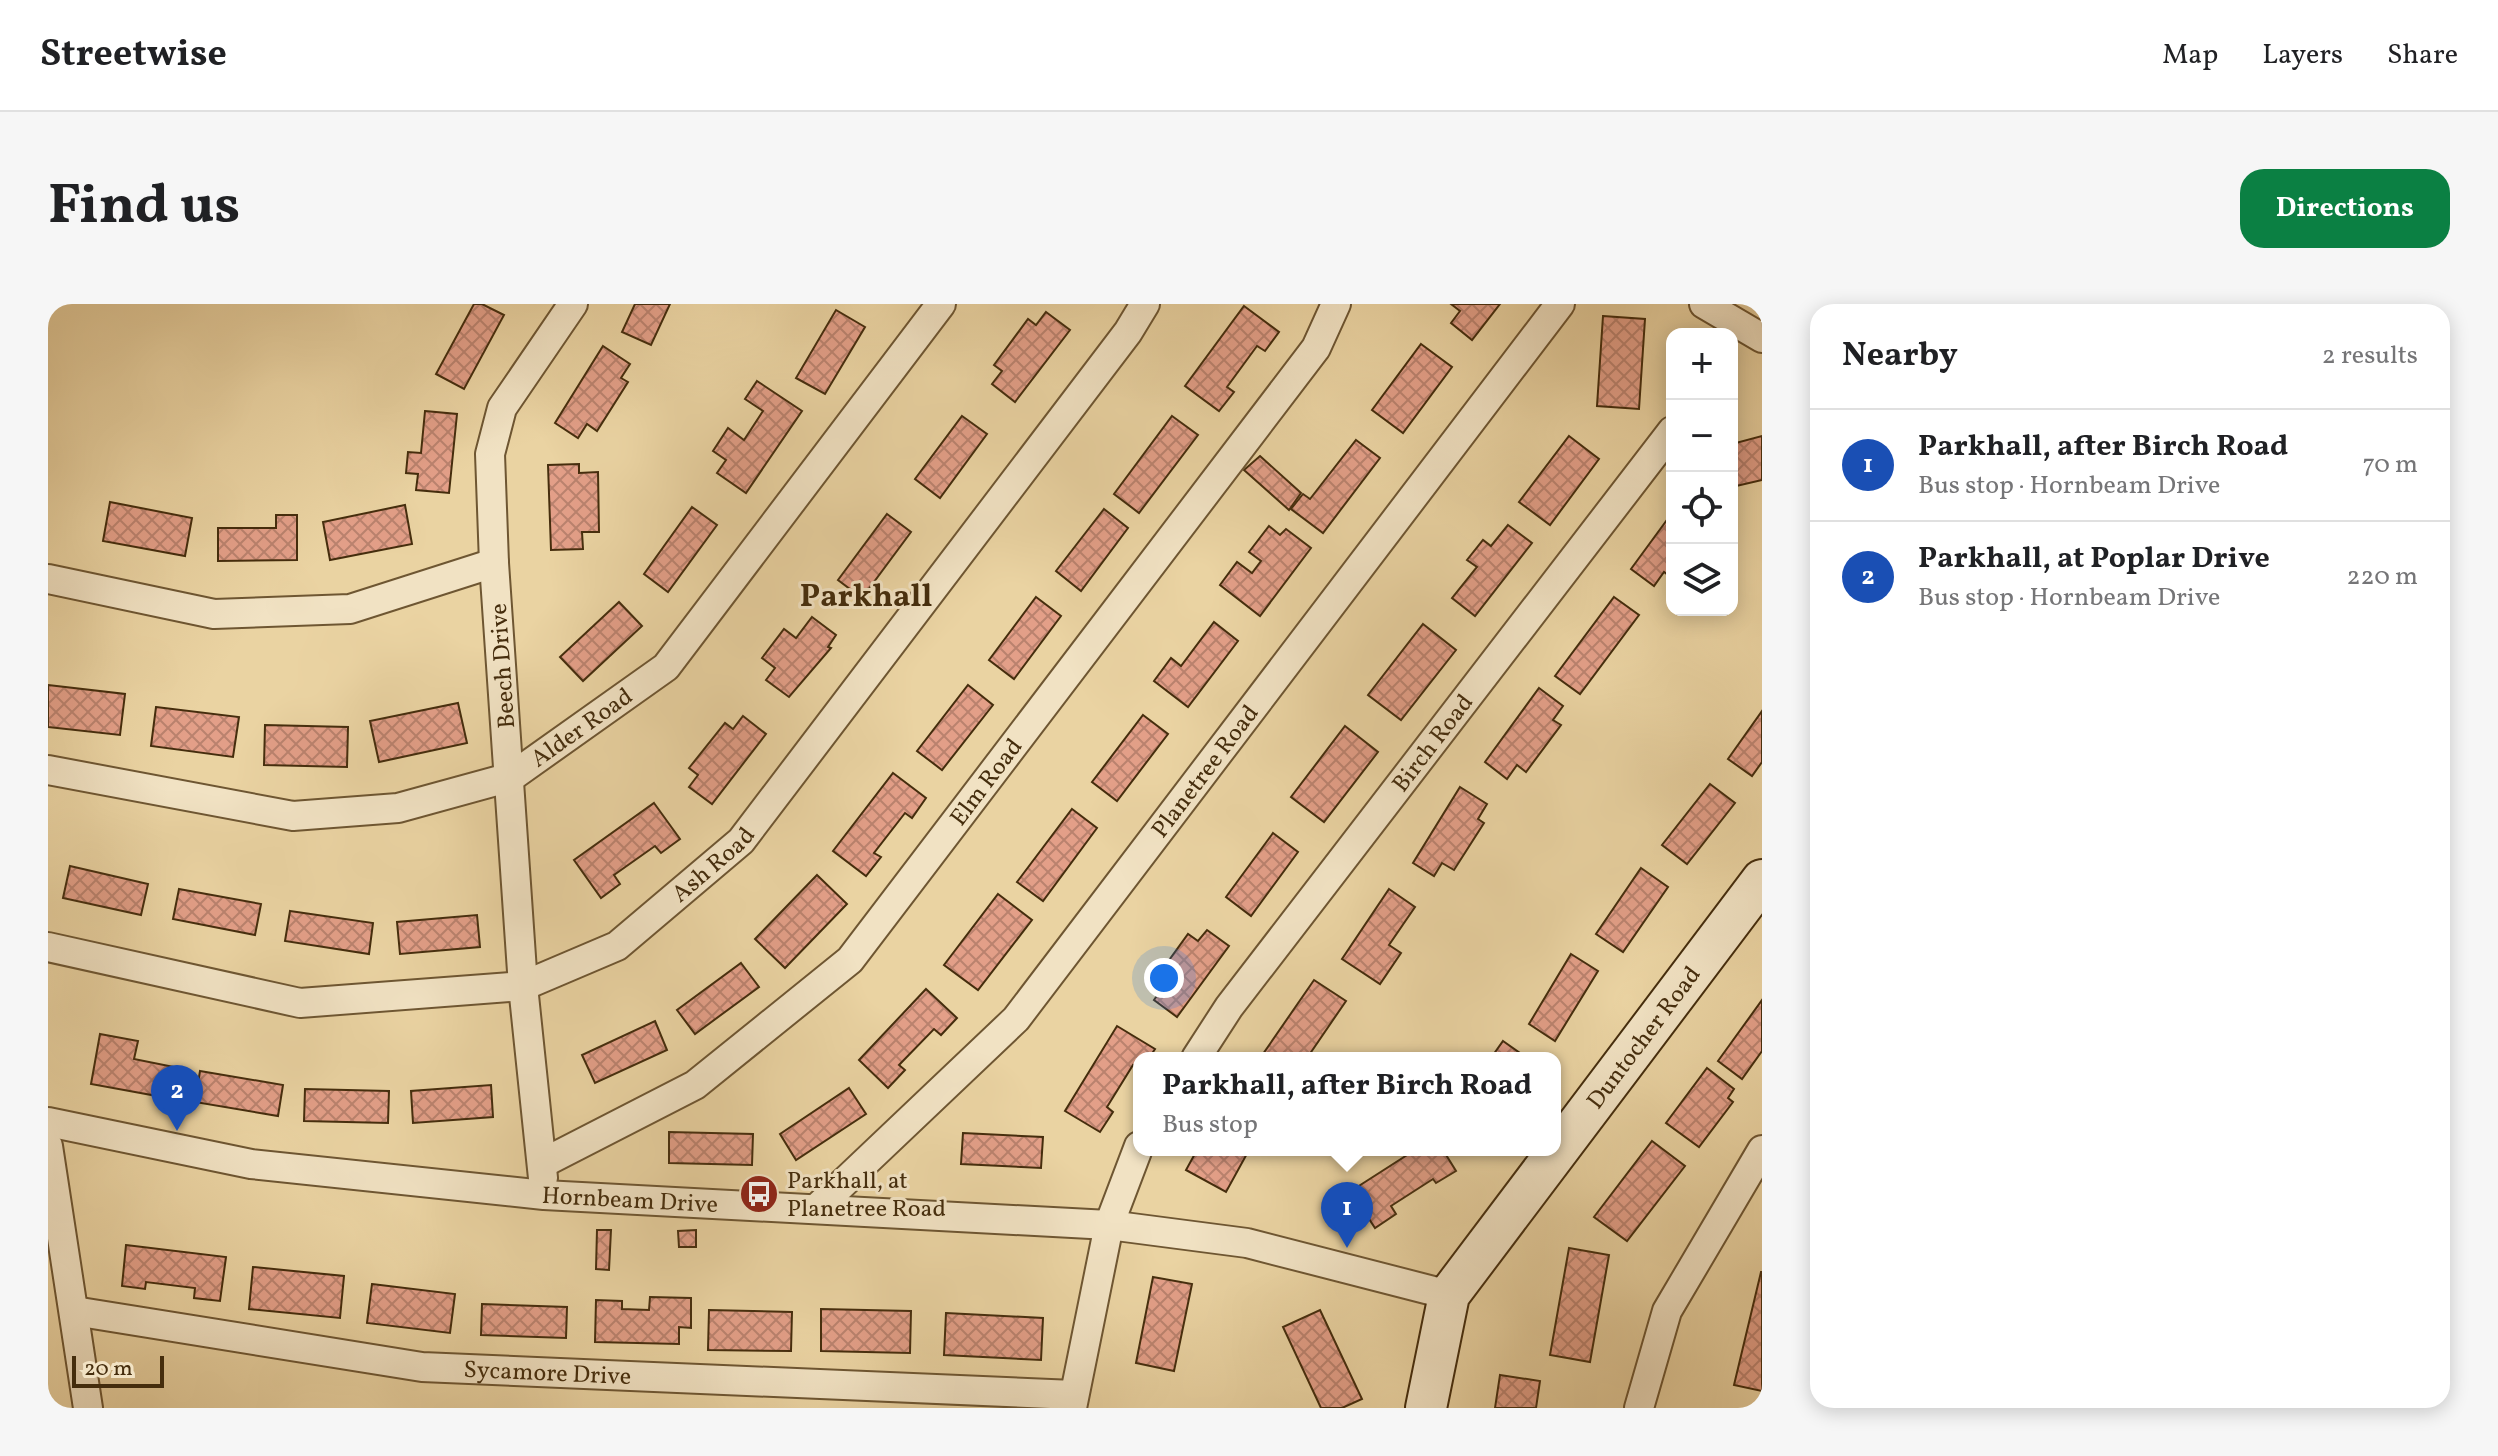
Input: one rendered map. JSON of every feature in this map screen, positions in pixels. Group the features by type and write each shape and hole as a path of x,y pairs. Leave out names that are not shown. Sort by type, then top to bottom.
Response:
{"main road":[{"name":"Duntocher Road","path":"1561,1147 1762,880"},
{"name":"Duntocher Road","path":"1426,1408 1449,1295 1554,1156"}],"street":[{"name":"Beech Drive","path":"544,1195 523,986 494,563 490,454 502,408 573,304"},
{"name":"Alder Road","path":"48,770 293,816 398,808 511,777 666,667 941,304"},
{"name":"Ash Road","path":"48,947 300,1003 523,986 617,946 741,841 1128,332 1145,304"},
{"name":"Elm Road","path":"543,1163 695,1085 850,960 1316,348 1336,304"},
{"name":"Planetree Road","path":"817,1208 1016,1019 1560,304"},
{"path":"1704,304 1744,325"},
{"name":"Birch Road","path":"1200,1052 1229,1007 1666,439"},
{"path":"48,579 214,614 350,609 494,563"},
{"name":"Hornbeam Drive","path":"48,1122 251,1164 544,1195 1109,1225 1247,1243 1449,1295"},
{"path":"48,1146 52,1201 74,1311 88,1408"},
{"path":"1639,1408 1667,1311 1762,1150"},
{"path":"1073,1401 1109,1225 1135,1156"},
{"name":"Sycamore Drive","path":"74,1311 422,1367 1073,1401"}],"building":[{"path":"474,304 482,304 504,315 464,389 436,374"},
{"path":"635,304 670,304 651,345 622,332"},
{"path":"1451,304 1500,304 1472,340 1451,323 1460,311"},
{"path":"1244,306 1279,332 1265,351 1257,346 1227,387 1234,392 1219,411 1185,386"},
{"path":"836,310 865,327 825,394 796,378"},
{"path":"1046,312 1070,330 1015,402 992,384 1002,371 994,365 1028,319 1036,325"},
{"path":"1603,316 1645,319 1639,409 1597,406"},
{"path":"1421,344 1452,367 1403,433 1372,410"},
{"path":"603,346 630,364 621,378 628,382 597,431 587,424 578,438 555,423"},
{"path":"757,381 802,411 746,493 717,473 726,460 713,451 728,428 744,440 763,411 745,399"},
{"path":"425,411 457,414 449,493 416,490 418,474 406,473 408,452 421,453"},
{"path":"962,416 987,434 940,498 915,479"},
{"path":"1172,416 1198,435 1139,513 1114,494"},
{"path":"1569,436 1599,459 1550,525 1519,502"},
{"path":"1762,436 1762,480 1738,486 1738,442"},
{"path":"1356,440 1380,458 1323,533 1291,509 1303,494 1310,499"},
{"path":"1260,456 1301,493 1289,510 1244,470"},
{"path":"579,464 579,473 598,472 599,532 582,532 583,549 551,550 548,465"},
{"path":"110,502 192,518 185,556 103,541"},
{"path":"405,505 412,544 330,560 323,522"},
{"path":"692,507 717,525 668,592 644,574"},
{"path":"1104,509 1128,528 1081,591 1056,571"},
{"path":"887,514 911,532 862,598 838,580"},
{"path":"276,515 297,515 297,560 218,561 218,528 276,528"},
{"path":"1666,521 1666,574 1664,572 1654,586 1631,569"},
{"path":"1508,525 1532,543 1475,616 1452,598 1477,567 1467,560 1483,540 1491,546"},
{"path":"1269,526 1280,535 1286,529 1311,548 1260,616 1220,585 1237,562 1252,573 1261,561 1249,552"},
{"path":"1036,597 1061,616 1014,679 989,660"},
{"path":"1614,597 1639,615 1580,694 1555,676"},
{"path":"619,602 642,626 583,681 560,657"},
{"path":"812,617 836,635 828,647 831,648 789,697 766,680 775,668 762,658 784,629 796,638"},
{"path":"1214,622 1238,641 1188,707 1154,681 1171,658 1181,666"},
{"path":"1423,624 1456,650 1401,720 1368,695"},
{"path":"48,685 125,694 120,735 48,727"},
{"path":"968,685 993,705 942,770 917,751"},
{"path":"1539,688 1563,706 1553,720 1561,725 1526,772 1517,765 1507,779 1485,762"},
{"path":"458,703 467,743 379,762 370,721"},
{"path":"156,707 239,717 233,757 151,746"},
{"path":"1762,711 1762,762 1752,776 1728,759"},
{"path":"1143,715 1168,734 1117,801 1092,782"},
{"path":"743,716 766,734 712,804 689,787 698,775 689,768 725,723 733,729"},
{"path":"265,725 348,727 347,767 264,765"},
{"path":"1345,726 1378,752 1324,822 1291,797"},
{"path":"893,773 926,798 912,818 905,813 874,853 881,857 866,876 833,851"},
{"path":"1710,784 1735,803 1687,864 1662,845"},
{"path":"1460,787 1487,804 1478,819 1484,823 1454,870 1442,863 1434,876 1413,863"},
{"path":"654,803 680,839 661,853 655,846 614,875 620,884 601,898 574,860"},
{"path":"1072,809 1097,828 1043,901 1017,882"},
{"path":"1273,833 1298,852 1251,916 1226,897"},
{"path":"70,866 148,884 141,915 63,898"},
{"path":"1641,868 1668,887 1623,952 1596,934"},
{"path":"817,875 847,904 785,968 755,939"},
{"path":"179,889 261,904 255,935 173,919"},
{"path":"1389,889 1415,907 1389,945 1401,953 1380,984 1342,959"},
{"path":"998,894 1032,920 978,990 944,965"},
{"path":"290,911 373,923 369,954 285,941"},
{"path":"477,915 480,947 400,954 397,922"},
{"path":"1207,930 1229,946 1177,1017 1154,1000 1163,987 1154,981 1188,934 1198,941"},
{"path":"1571,954 1598,971 1555,1041 1529,1024"},
{"path":"741,963 759,987 695,1034 677,1010"},
{"path":"1314,980 1346,1001 1311,1052 1264,1052"},
{"path":"926,989 957,1018 941,1035 934,1029 899,1065 905,1070 888,1088 859,1060"},
{"path":"1762,1000 1762,1051 1742,1079 1718,1061"},
{"path":"655,1021 667,1050 595,1083 582,1055"},
{"path":"1117,1026 1155,1049 1153,1052 1133,1052 1133,1065 1107,1107 1113,1112 1100,1132 1065,1111"},
{"path":"100,1034 138,1041 134,1059 174,1067 168,1098 91,1084"},
{"path":"1503,1041 1519,1052 1495,1052"},
{"path":"1707,1068 1734,1089 1728,1098 1733,1102 1699,1147 1666,1123"},
{"path":"200,1071 283,1085 278,1116 195,1102"},
{"path":"491,1085 493,1117 413,1123 411,1091"},
{"path":"849,1088 866,1114 796,1160 780,1134"},
{"path":"305,1089 389,1091 388,1123 304,1121"},
{"path":"669,1132 753,1134 752,1165 669,1163"},
{"path":"963,1133 1043,1137 1041,1168 961,1164"},
{"path":"1652,1141 1685,1166 1627,1241 1594,1217"},
{"path":"1194,1156 1246,1156 1226,1192 1186,1170"},
{"path":"1406,1156 1447,1156 1456,1171 1436,1183 1433,1179 1391,1206 1396,1214 1375,1228 1351,1191"},
{"path":"597,1230 611,1230 609,1270 596,1269"},
{"path":"696,1230 696,1247 679,1247 678,1231"},
{"path":"126,1245 226,1257 220,1301 194,1298 195,1288 146,1282 145,1289 122,1286"},
{"path":"1569,1248 1609,1255 1590,1362 1550,1355"},
{"path":"253,1267 344,1276 340,1318 249,1309"},
{"path":"1762,1272 1762,1391 1734,1385"},
{"path":"1153,1277 1192,1284 1174,1371 1136,1363"},
{"path":"372,1284 455,1294 450,1333 367,1323"},
{"path":"650,1297 691,1298 691,1328 679,1327 679,1344 595,1342 596,1300 622,1301 622,1309 649,1310"},
{"path":"482,1304 567,1307 566,1338 481,1335"},
{"path":"821,1309 911,1311 910,1353 821,1351"},
{"path":"709,1310 792,1312 791,1351 708,1350"},
{"path":"1320,1310 1362,1399 1342,1408 1321,1408 1283,1327"},
{"path":"946,1313 1043,1318 1041,1360 944,1355"},
{"path":"1500,1375 1540,1381 1536,1408 1495,1408"}],"place":[{"name":"Parkhall, at Poplar Drive","path":"177,1131"},
{"name":"Parkhall, at Planetree Road","path":"759,1194"},
{"name":"Parkhall, after Birch Road","path":"1347,1248"}],"district":[{"name":"Parkhall","path":"866,595"}]}
